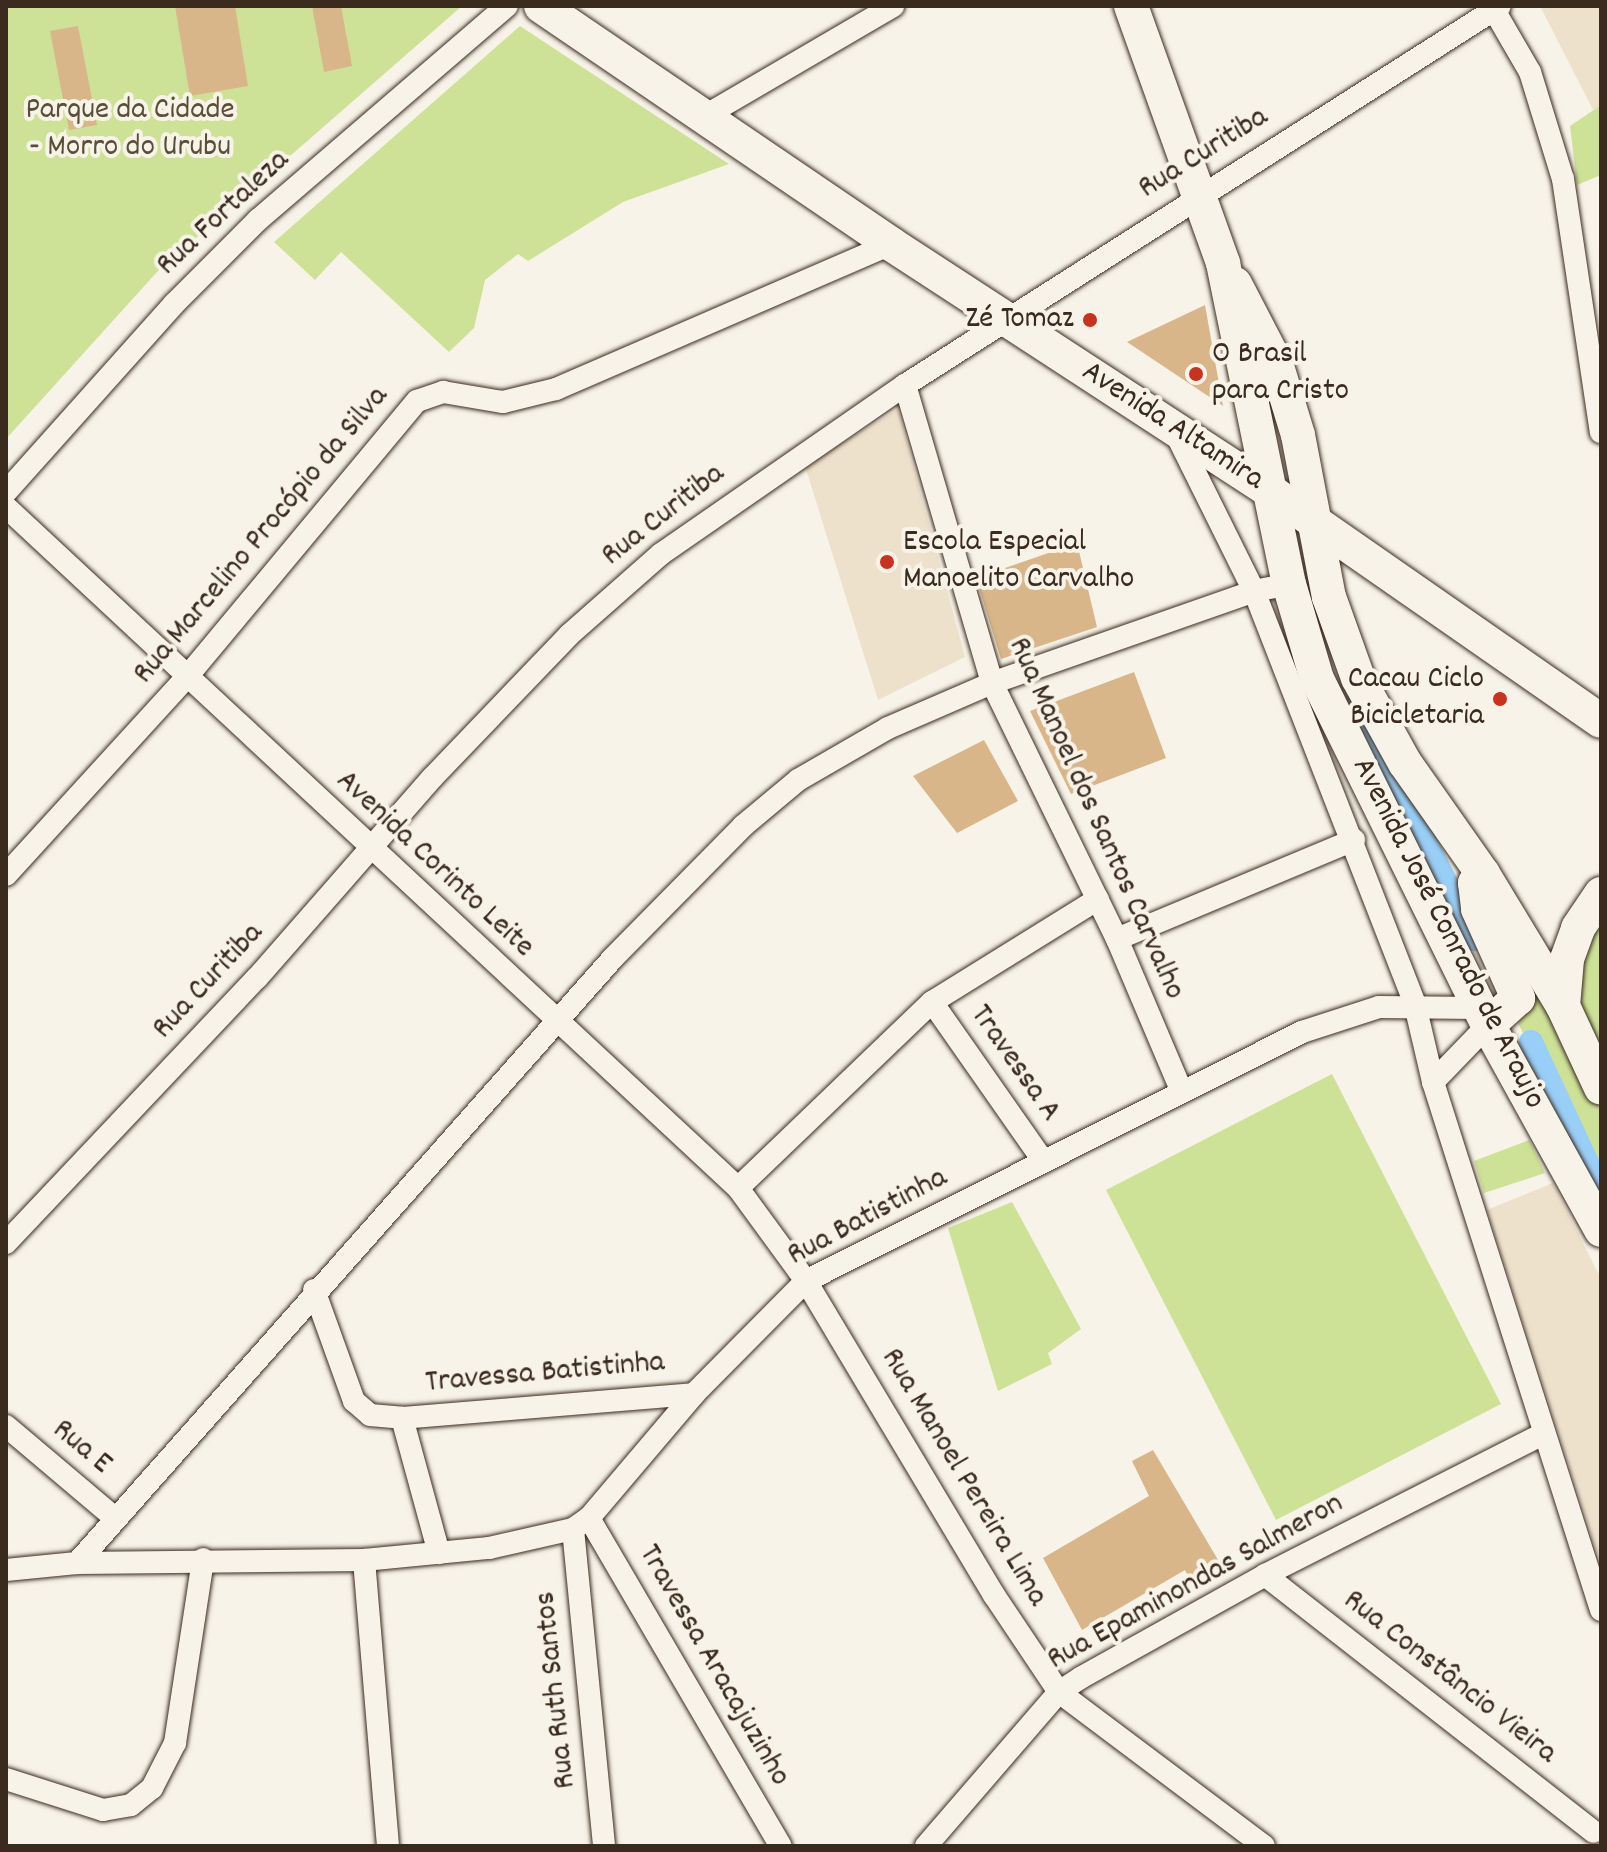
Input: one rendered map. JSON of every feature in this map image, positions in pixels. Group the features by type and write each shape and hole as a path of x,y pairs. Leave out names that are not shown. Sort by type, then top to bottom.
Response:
{"main road":[{"name":"Avenida Altamira","path":"541,6 891,244 1011,319 1273,493 1601,721"},
{"path":"1131,6 1195,196 1223,263"},
{"name":"Avenida José Conrado de Araujo","path":"1223,263 1273,493 1289,584 1317,679 1484,1017 1601,1230"},
{"name":"Avenida José Conrado de Araujo","path":"1223,263 1276,363 1298,435 1329,597 1358,678 1405,763 1483,874 1563,1006 1601,1088"},
{"path":"1483,874 1475,883 1478,909 1518,998 1484,1017"},
{"path":"1563,1006 1567,959 1578,928 1601,894"}],"street":[{"name":"Rua Fortaleza","path":"6,492 174,304 258,220 507,6"},
{"path":"705,116 893,6"},
{"path":"1497,8 1530,72 1563,179 1601,432"},
{"name":"Rua Curitiba","path":"6,1243 373,851 433,777 607,600 736,499 905,385 1011,319 1195,196 1497,8"},
{"name":"Rua Marcelino Procópio da Silva","path":"6,875 186,678 417,401 443,392 503,402 556,389 891,244"},
{"name":"Rua Manoel dos Santos Carvalho","path":"905,385 992,683 1117,939 1182,1092"},
{"path":"1173,428 1254,591 1354,840 1415,1005 1433,1082 1543,1434 1600,1599"},
{"name":"Avenida Corinto Leite","path":"6,507 557,1024 738,1188 806,1281"},
{"path":"77,1563 314,1290 679,889 798,780 876,734 992,683 1254,591 1289,584"},
{"path":"1117,939 1354,840"},
{"path":"738,1188 932,1002 1098,899"},
{"name":"Travessa A","path":"932,1002 1044,1162"},
{"name":"Rua Batistinha","path":"581,1524 694,1394 806,1281 1302,1032 1379,1007 1415,1005 1484,1017"},
{"path":"1433,1082 1484,1017"},
{"name":"Rua Manoel Pereira Lima","path":"806,1281 994,1595 1059,1692 1264,1846"},
{"name":"Travessa Batistinha","path":"314,1290 356,1405 370,1415 402,1418 694,1394"},
{"name":"Travessa Batistinha","path":"402,1418 439,1553"},
{"name":"Rua E","path":"6,1426 115,1518"},
{"name":"Rua Epaminondas Salmeron","path":"926,1846 1059,1692 1265,1575 1543,1434"},
{"path":"6,1570 77,1563 203,1559 364,1560 489,1548 581,1524"},
{"name":"Rua Ruth Santos","path":"581,1524 604,1846"},
{"name":"Travessa Aracajuzinho","path":"581,1524 781,1846"},
{"path":"6,1779 103,1810 131,1805 152,1788 175,1743 203,1559"},
{"path":"364,1560 388,1846"},
{"name":"Rua Constâncio Vieira","path":"1265,1575 1593,1835"}],"shaded area":[{"path":"1540,6 1601,6 1601,105 1593,110"},
{"name":"Escola Especial Manoelito Carvalho","path":"898,409 965,657 878,700 805,466"},
{"path":"1553,1183 1601,1279 1600,1561 1487,1210"}],"green space":[{"name":"Parque da Cidade - Morro do Urubu","path":"6,6 462,6 157,272 6,439"},
{"path":"520,26 729,164 623,202 528,261 518,254 485,280 474,328 449,352 341,252 315,280 274,242"},
{"path":"1601,105 1601,175 1577,185 1570,126"},
{"path":"1601,914 1601,1193 1501,988 1583,954"},
{"path":"1332,1074 1501,1404 1276,1520 1106,1190"},
{"path":"1529,1140 1545,1173 1484,1193 1474,1161"},
{"path":"1012,1202 1081,1329 1048,1353 1052,1364 998,1391 948,1228"}],"building":[{"path":"175,6 235,6 248,86 190,96"},
{"path":"312,6 341,6 352,66 324,72"},
{"path":"78,26 97,125 69,130 50,31"},
{"name":"O Brasil para Cristo","path":"1205,305 1223,406 1127,342"},
{"path":"1077,543 1097,627 1001,659 976,578"},
{"path":"1134,672 1166,758 1071,794 1030,711"},
{"path":"984,740 1018,801 957,833 913,776"},
{"path":"1153,1450 1224,1570 1194,1586 1185,1570 1082,1630 1043,1558 1149,1496 1132,1461"}],"waterway":[{"path":"1355,705 1475,939"},
{"path":"1531,1042 1601,1193"}],"place":[{"name":"Zé Tomaz","path":"1090,320"},
{"name":"O Brasil para Cristo","path":"1196,374"},
{"name":"Escola Especial Manoelito Carvalho","path":"887,562"},
{"name":"Cacau Ciclo Bicicletaria","path":"1500,699"}]}
